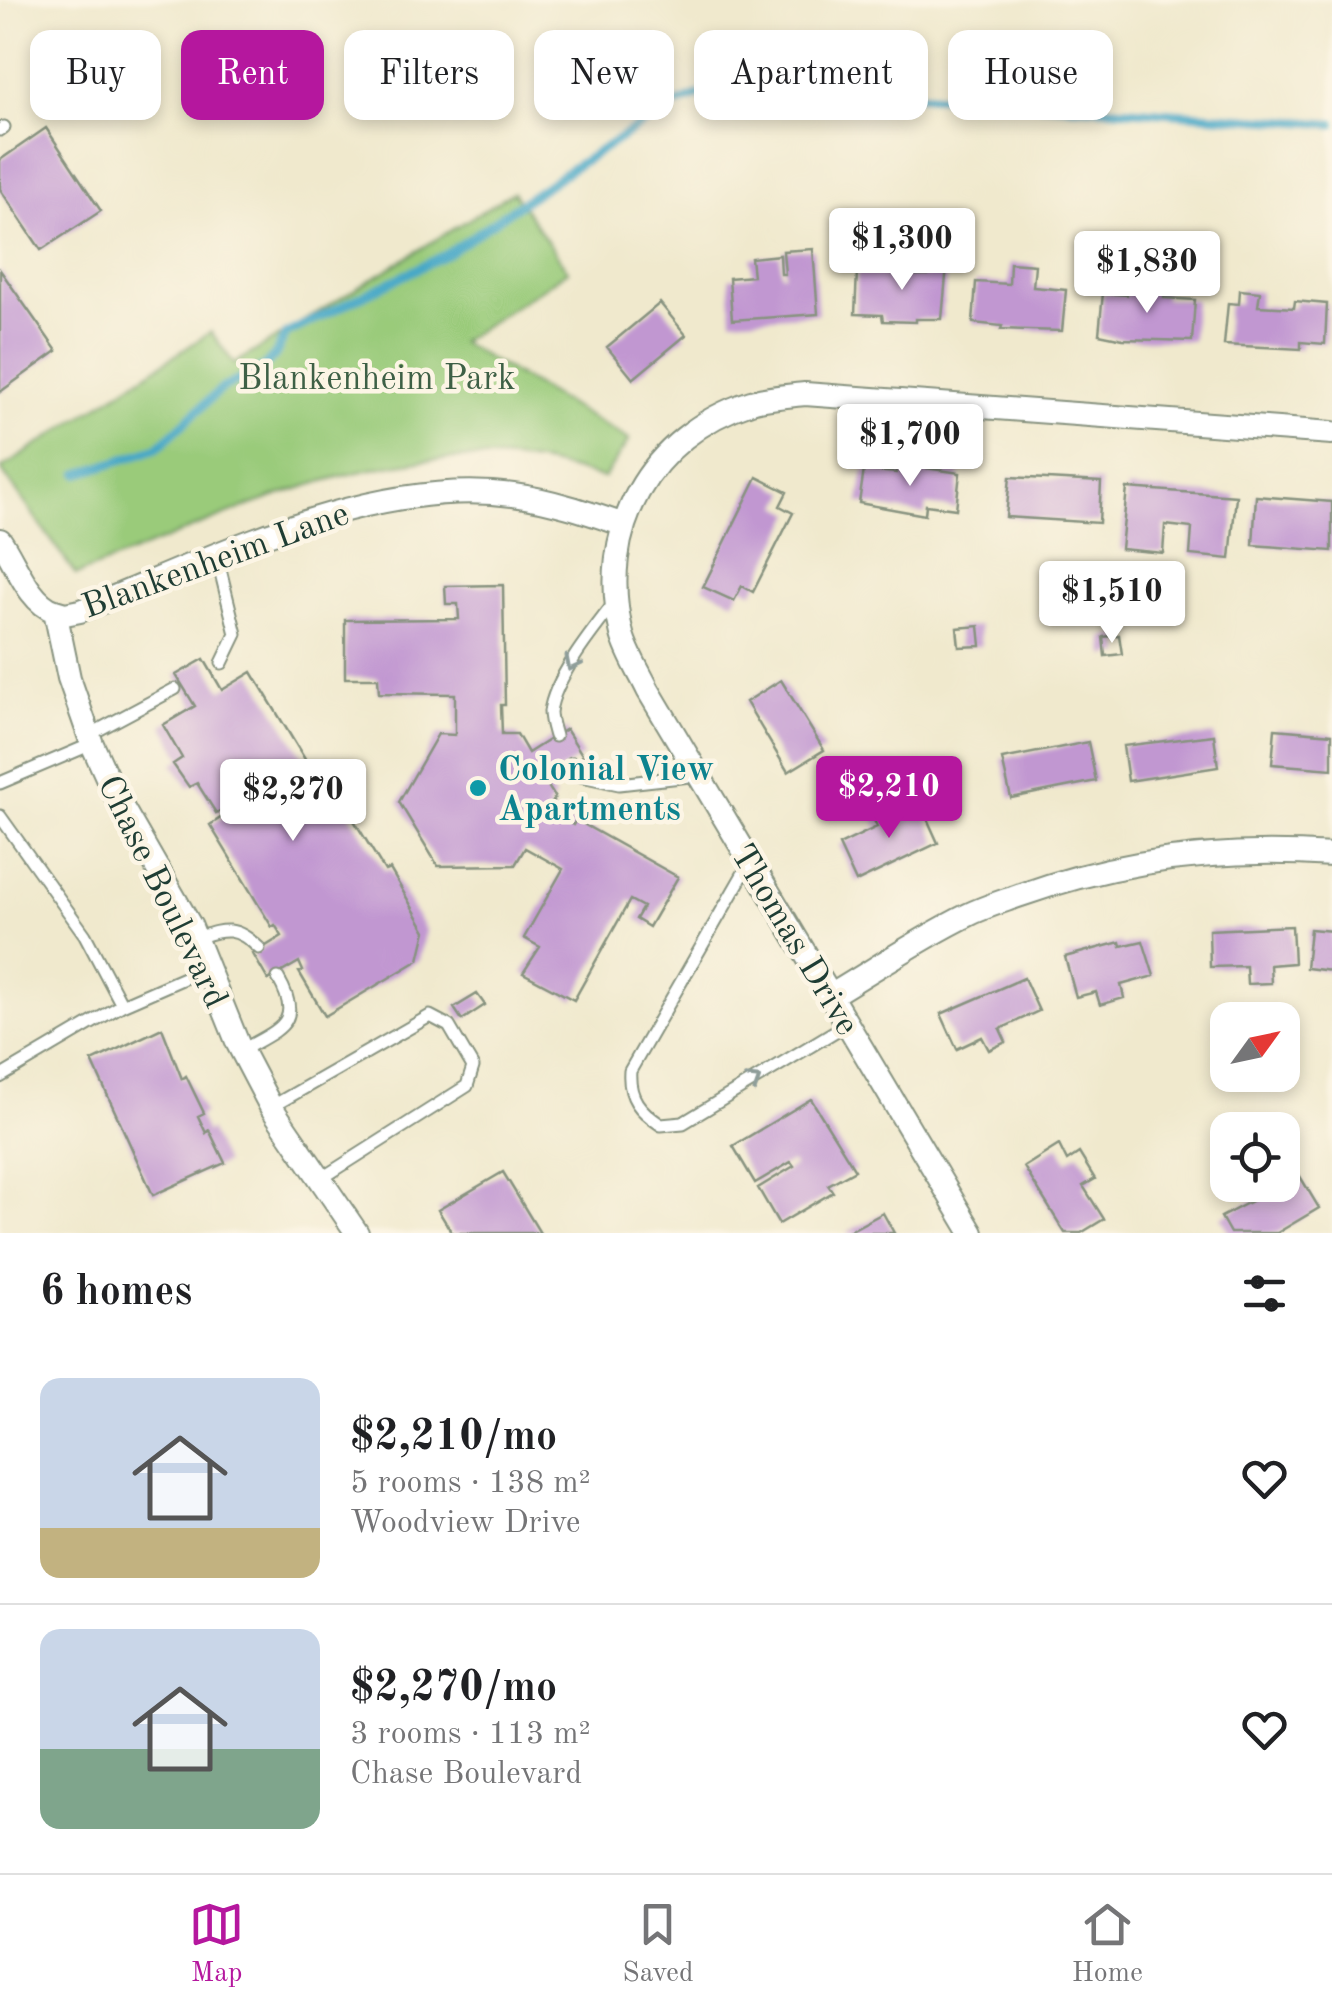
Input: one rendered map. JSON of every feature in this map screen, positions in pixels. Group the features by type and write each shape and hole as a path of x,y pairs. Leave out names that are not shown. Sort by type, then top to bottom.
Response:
{"street":[{"path":"624,524 638,489 658,463 692,431 754,401 805,394 1332,433"},
{"name":"Blankenheim Lane","path":"55,611 80,611 343,510 424,496 509,494 559,503 624,524"},
{"name":"Thomas Drive","path":"624,524 616,548 616,601 623,638 648,690 972,1233"},
{"path":"0,540 32,591 46,608 55,611"},
{"name":"Chase Boulevard","path":"55,611 70,678 115,795 195,938 241,1051 271,1108 357,1233"},
{"path":"830,996 969,914 1064,879 1116,866 1225,853 1332,855"}],"lane":[{"path":"216,557 236,634 222,662"},
{"path":"554,736 550,714 557,692 582,645 616,601"},
{"path":"0,783 91,740 175,689"},
{"path":"572,763 581,776 619,784 699,775"},
{"path":"0,816 85,935 122,1005"},
{"path":"750,862 630,1071 629,1087 634,1102 661,1125 683,1123 846,1024"},
{"path":"195,938 225,929 245,934 259,948"},
{"path":"0,1077 122,1005 207,968"},
{"path":"241,1051 282,1026 291,1010 289,997 278,978"},
{"path":"271,1108 430,1016 449,1026 472,1067 467,1086 319,1180"}],"green space":[{"name":"Blankenheim Park","path":"513,192 568,271 460,342 629,440 604,478 537,462 476,458 416,462 358,472 244,508 76,575 1,469 211,332 234,364"}],"building":[{"path":"46,128 101,211 41,250 0,189 0,160"},
{"path":"813,249 818,314 732,320 729,278 753,276 751,258 780,255 781,274 785,274 783,251"},
{"path":"891,261 915,262 914,275 928,275 928,265 947,265 942,319 883,321 882,315 855,314 857,272 891,273"},
{"path":"1010,263 1035,265 1033,287 1066,290 1062,331 1001,329 1002,326 973,323 976,282 1009,284"},
{"path":"0,270 57,351 0,392"},
{"path":"1128,288 1165,291 1164,298 1195,300 1192,341 1123,339 1099,334 1103,293 1127,295"},
{"path":"1240,290 1260,292 1258,306 1294,308 1295,301 1327,304 1325,344 1301,342 1301,349 1224,345 1228,303 1239,304"},
{"path":"660,303 686,335 633,379 607,347"},
{"path":"898,464 960,473 956,509 926,505 925,515 859,503 864,470 896,473"},
{"path":"757,477 787,492 780,506 793,513 753,592 742,586 734,601 703,587"},
{"path":"1010,477 1101,482 1099,523 1006,517"},
{"path":"1127,488 1236,496 1230,559 1190,555 1192,528 1165,525 1163,553 1121,549"},
{"path":"1256,496 1332,502 1332,551 1253,545"},
{"name":"Colonial View Apartments","path":"503,585 502,734 517,734 528,753 566,729 583,756 544,780 555,797 548,809 573,825 576,820 678,877 649,927 636,919 643,907 630,900 574,1000 523,973 540,947 524,938 563,869 525,848 515,865 438,866 399,802 438,734 455,735 455,694 379,693 378,678 345,678 345,620 459,619 458,604 446,604 445,586"},
{"path":"979,626 981,646 959,647 957,628"},
{"path":"1119,635 1122,654 1105,656 1103,637"},
{"path":"204,659 222,690 252,672 306,761 297,765 299,769 317,760 426,931 419,960 325,1016 299,972 303,971 299,962 268,980 253,954 282,936 275,925 272,927 210,825 228,813 225,808 216,813 197,783 189,787 173,764 182,758 163,725 195,706 176,675"},
{"path":"781,680 824,750 788,772 746,702"},
{"path":"1275,729 1332,734 1332,769 1272,764"},
{"path":"1214,735 1218,767 1128,781 1123,746"},
{"path":"1088,742 1096,781 1011,798 1002,759"},
{"path":"920,803 938,843 856,882 839,845 877,827 871,813 890,804 895,815"},
{"path":"1292,926 1294,963 1270,965 1271,983 1247,984 1246,966 1210,967 1209,930"},
{"path":"1310,929 1332,931 1332,971 1306,968"},
{"path":"1143,941 1154,976 1121,985 1124,998 1100,1005 1096,992 1076,997 1065,957 1120,942 1121,946"},
{"path":"1024,978 1039,1011 1000,1029 1006,1042 989,1050 982,1037 957,1049 941,1014"},
{"path":"477,994 485,1005 462,1020 454,1008"},
{"path":"162,1028 182,1079 186,1076 204,1113 198,1116 225,1163 153,1195 92,1061"},
{"path":"811,1099 855,1170 828,1185 833,1192 779,1224 758,1188 794,1166 791,1162 755,1183 733,1146"},
{"path":"1059,1145 1067,1161 1079,1153 1095,1179 1083,1186 1104,1219 1081,1233 1065,1233 1024,1167"},
{"path":"503,1172 540,1233 452,1233 438,1210"},
{"path":"1300,1176 1319,1208 1277,1233 1230,1233 1221,1217 1250,1202 1300,1202"},
{"path":"883,1213 894,1233 846,1233"}],"waterway":[{"path":"79,474 157,448 221,389 263,368 286,334 447,254 569,170 672,106 724,85 756,84 1332,124"}],"place":[{"name":"Colonial View Apartments","path":"478,788"}]}
